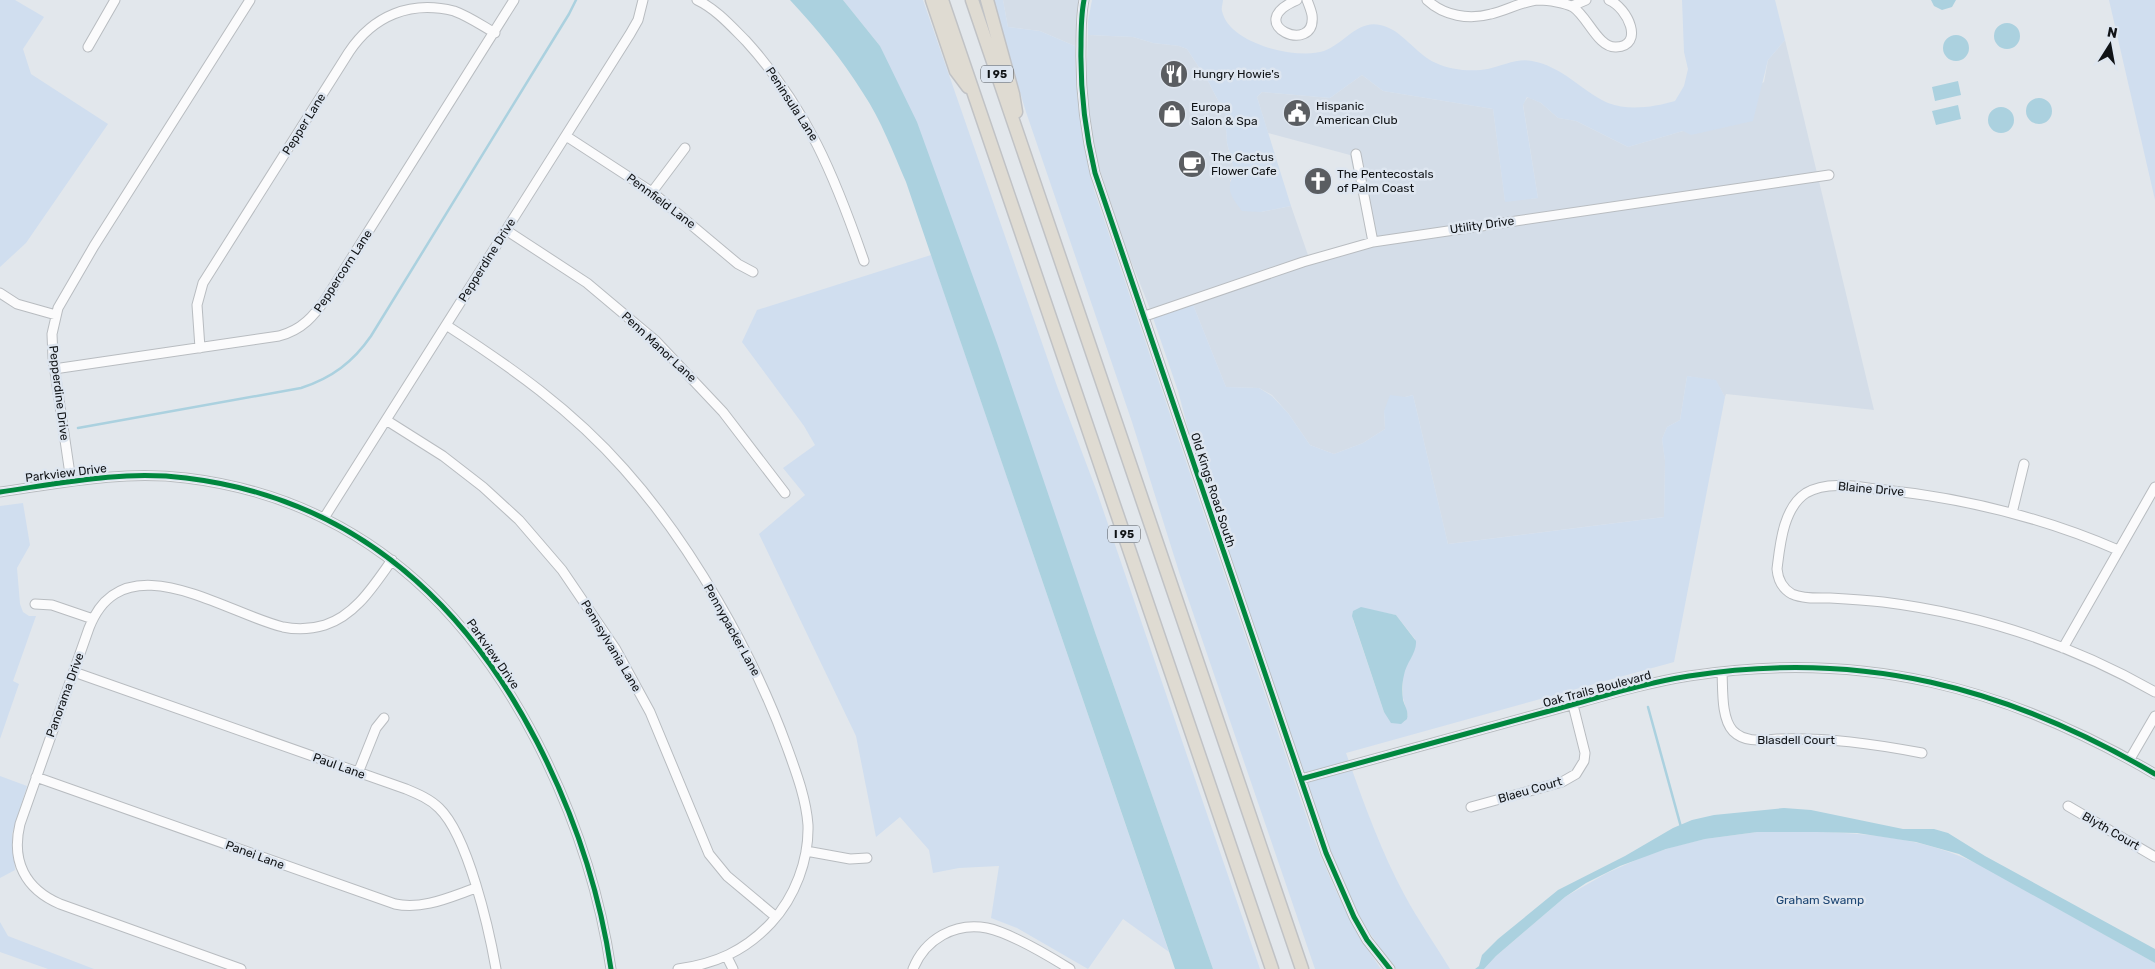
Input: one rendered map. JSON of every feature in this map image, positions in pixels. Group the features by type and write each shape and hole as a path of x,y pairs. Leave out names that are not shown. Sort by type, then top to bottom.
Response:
{"highway":[{"path":"932,0 956,72 976,99"},
{"name":"I 95","path":"942,0 1272,969"},
{"name":"I 95","path":"972,0 1302,969"},
{"path":"987,0 1013,94 1022,148"}],"street":[{"path":"88,47 115,0"},
{"name":"Pepperdine Drive","path":"71,481 54,369 52,340 56,314 72,280 250,0"},
{"name":"Peppercorn Lane","path":"54,369 285,334 302,326 311,318 327,297 514,0"},
{"name":"Pepperdine Drive","path":"324,518 634,28 640,15 643,0"},
{"name":"Peninsula Lane","path":"697,0 713,9 741,36 764,62 796,106 831,170 864,261"},
{"name":"Old Kings Road South","path":"1084,0 1081,21 1082,106 1088,142 1106,207 1145,316 1198,478 1326,853 1354,918 1366,940 1390,969"},
{"path":"1296,0 1284,6 1276,20 1277,27 1282,32 1291,36 1307,32 1311,25 1312,16 1307,0"},
{"path":"1427,0 1447,12 1469,17 1492,14 1518,4 1541,0 1572,6 1588,21 1605,45 1616,48 1626,43 1631,34 1632,27 1625,12 1615,2 1609,0"},
{"path":"1572,6 1586,0"},
{"name":"Pepper Lane","path":"200,348 197,305 203,283 349,52 364,32 387,14 400,9 422,6 452,10 494,33"},
{"name":"Pennfield Lane","path":"566,136 652,192 738,264 753,272"},
{"path":"652,192 685,148"},
{"path":"1356,154 1373,242"},
{"name":"Utility Drive","path":"1145,316 1303,262 1373,242 1829,175"},
{"name":"Penn Manor Lane","path":"506,230 587,283 656,341 723,412 785,493"},
{"path":"0,293 17,304 56,314"},
{"name":"Pennypacker Lane","path":"446,325 514,370 564,408 616,460 670,526 728,620 756,673 779,726 804,802 808,825 806,852 796,884 776,917 749,943 726,957 709,963 678,969"},
{"name":"Pennsylvania Lane","path":"386,420 443,456 483,487 524,525 562,570 614,648 650,712 709,854 731,880 776,917"},
{"path":"2012,513 2024,464"},
{"name":"Parkview Drive","path":"0,492 71,481 144,476 209,481 260,493 324,518 355,535 392,560 429,591 465,631 503,684 527,722 562,794 586,856 597,896 611,969"},
{"name":"Blaine Drive","path":"2118,550 2077,534 2012,513 1964,502 1903,492 1843,486 1820,488 1801,496 1789,513 1778,566 1778,577 1786,589 1798,596 1865,600 1940,612 2002,627 2063,648 2101,664 2155,692"},
{"path":"2063,648 2155,487"},
{"name":"Panorama Drive","path":"241,969 68,908 38,893 22,870 17,846 20,824 93,619 104,604 121,591 142,585 156,584 183,591 284,627 304,628 318,626 340,618 354,608 392,560"},
{"path":"35,604 52,605 93,619"},
{"name":"Oak Trails Boulevard","path":"1301,779 1668,680 1722,672 1780,668 1827,669 1872,673 1942,684 2000,700 2089,737 2155,774"},
{"name":"Paul Lane","path":"74,672 414,793 440,808 454,828 476,888 490,938 496,969"},
{"name":"Blasdell Court","path":"1722,672 1727,720 1734,732 1742,738 1756,740 1848,741 1922,753"},
{"name":"Blaeu Court","path":"1471,807 1562,782 1576,774 1583,764 1585,753 1573,705"},
{"path":"2130,759 2155,716"},
{"path":"358,773 376,728 384,718"},
{"name":"Panei Lane","path":"36,777 395,904 409,906 424,905 476,888"},
{"name":"Blyth Court","path":"2068,806 2155,856"},
{"path":"806,852 850,859 866,858"},
{"path":"913,969 923,951 940,936 960,929 978,927 989,928 1006,935 1070,969"},
{"path":"726,957 733,969"}],"shaded area":[{"path":"790,0 843,0 880,46 917,122 997,343 1096,635 1213,969 1175,969 906,182 881,125 863,93 829,45"},
{"path":"1003,0 1080,0 1075,46 1040,31 1008,27"},
{"path":"1931,0 1956,0 1952,7 1942,10 1934,6"},
{"path":"2007,23 2016,27 2020,36 2016,45 2007,49 1998,45 1994,36 1998,27"},
{"path":"1088,35 1133,37 1153,43 1179,46 1187,49 1209,83 1225,114 1227,143 1235,174 1230,181 1261,212 1291,206 1309,258 1368,238 1350,155 1268,133 1257,97 1262,92 1330,98 1362,75 1383,91 1493,109 1505,201 1538,198 1523,104 1528,97 1541,103 1558,118 1576,121 1628,147 1683,131 1764,82 1768,60 1785,40 1874,410 1726,394 1725,397 1716,381 1687,376 1680,420 1667,427 1662,439 1665,461 1664,517 1448,544 1413,395 1405,397 1384,411 1385,429 1363,443 1334,454 1310,445 1288,413 1272,395 1259,388 1226,387 1190,297 1150,309 1122,238 1096,158 1086,86"},
{"path":"1956,35 1965,39 1969,48 1965,57 1956,61 1947,57 1943,48 1947,39"},
{"path":"1958,81 1961,95 1935,101 1932,87"},
{"path":"2039,98 2048,102 2052,111 2048,120 2039,124 2030,120 2026,111 2030,102"},
{"path":"1958,105 1961,119 1936,125 1932,111"},
{"path":"2001,107 2010,111 2014,120 2010,129 2001,133 1992,129 1988,120 1992,111"},
{"path":"1361,607 1396,615 1416,641 1415,650 1403,678 1403,700 1407,711 1407,719 1401,724 1391,723 1384,712 1352,616 1353,611"},
{"path":"1784,808 1811,810 1903,829 1934,829 1948,833 1985,856 2155,949 2155,963 1959,854 1916,842 1857,833 1757,832 1705,839 1666,849 1620,866 1586,883 1565,897 1496,956 1484,969 1475,969 1479,966 1482,955 1498,939 1558,890 1625,856 1673,828 1692,820 1714,815"}],"green space":[{"path":"0,0 15,0 44,17 23,49 31,74 108,124 26,243 0,267"},
{"path":"843,0 923,0 1057,386 1097,492 1260,969 1213,969 1096,635 880,46"},
{"path":"992,0 1003,0 1008,27 1040,31 1075,46 1080,119 1094,190 1314,839 1343,906 1381,969 1315,969 1180,575 1132,422 1026,112"},
{"path":"1092,0 1223,0 1222,11 1227,23 1237,32 1250,41 1266,47 1298,53 1324,51 1357,29 1372,24 1380,25 1395,31 1421,54 1442,65 1454,69 1475,70 1488,69 1515,61 1532,61 1553,68 1608,103 1624,107 1659,105 1675,101 1684,86 1688,69 1684,52 1682,0 1775,0 1785,40 1768,60 1753,121 1691,135 1683,131 1628,147 1576,121 1558,118 1541,103 1527,97 1523,105 1538,198 1505,202 1493,109 1383,91 1362,75 1330,98 1262,92 1257,97 1291,206 1261,212 1242,211 1232,197 1230,188 1235,174 1227,143 1225,114 1209,83 1187,49 1179,46 1153,43 1133,37 1088,35 1088,21"},
{"path":"2109,0 2155,0 2155,200"},
{"path":"931,255 1169,952 1123,919 1088,969 1017,928 991,918 999,866 959,868 933,873 929,850 900,817 876,837 856,736 759,534 805,495 783,468 815,445 804,426 742,342 757,310"},
{"path":"1190,297 1226,387 1259,388 1272,396 1288,413 1310,445 1334,454 1363,443 1385,429 1384,411 1390,395 1405,397 1413,395 1448,544 1664,517 1665,461 1662,439 1667,427 1680,420 1687,376 1716,380 1725,397 1674,662 1346,753 1372,825 1395,877 1450,969 1395,969 1362,922 1330,852 1198,466 1178,391 1150,309","holes":["1361,608 1396,615 1415,639 1403,675 1403,698 1408,715 1404,722 1384,712 1353,620"]},
{"path":"23,503 30,545 17,568 20,604 23,612 29,616 36,616 13,681 19,684 0,739 0,506"},
{"path":"0,776 27,786 12,834 15,870 0,878"},
{"name":"Graham Swamp","path":"1757,832 1815,832 1872,835 1928,845 1955,854 1982,866 2155,963 2155,969 1484,969 1496,956 1565,897 1607,873 1645,856 1676,846 1705,839"},
{"path":"0,922 8,936 94,969 48,969 0,952"}],"waterway":[{"path":"78,428 301,388 341,368 357,354 371,336 576,0"},
{"path":"1648,707 1681,827"}],"cycle path":[{"path":"1084,0 1081,35 1082,94 1088,142 1095,173 1326,853 1354,917 1367,940 1390,969"},
{"path":"0,492 116,477 162,476 186,478 245,489 300,507 350,532 395,563 436,600 474,642 507,690 537,742 574,824 600,909 611,969"},
{"path":"1301,779 1652,683 1689,676 1752,669 1814,668 1873,672 1931,682 1988,698 2044,718 2100,744 2155,774"}],"place":[{"name":"Hungry Howie's","path":"1174,74"},
{"name":"Hispanic American Club","path":"1297,113"},
{"name":"Europa Salon & Spa","path":"1172,114"},
{"name":"The Cactus Flower Cafe","path":"1192,164"},
{"name":"The Pentecostals of Palm Coast","path":"1318,181"}]}
